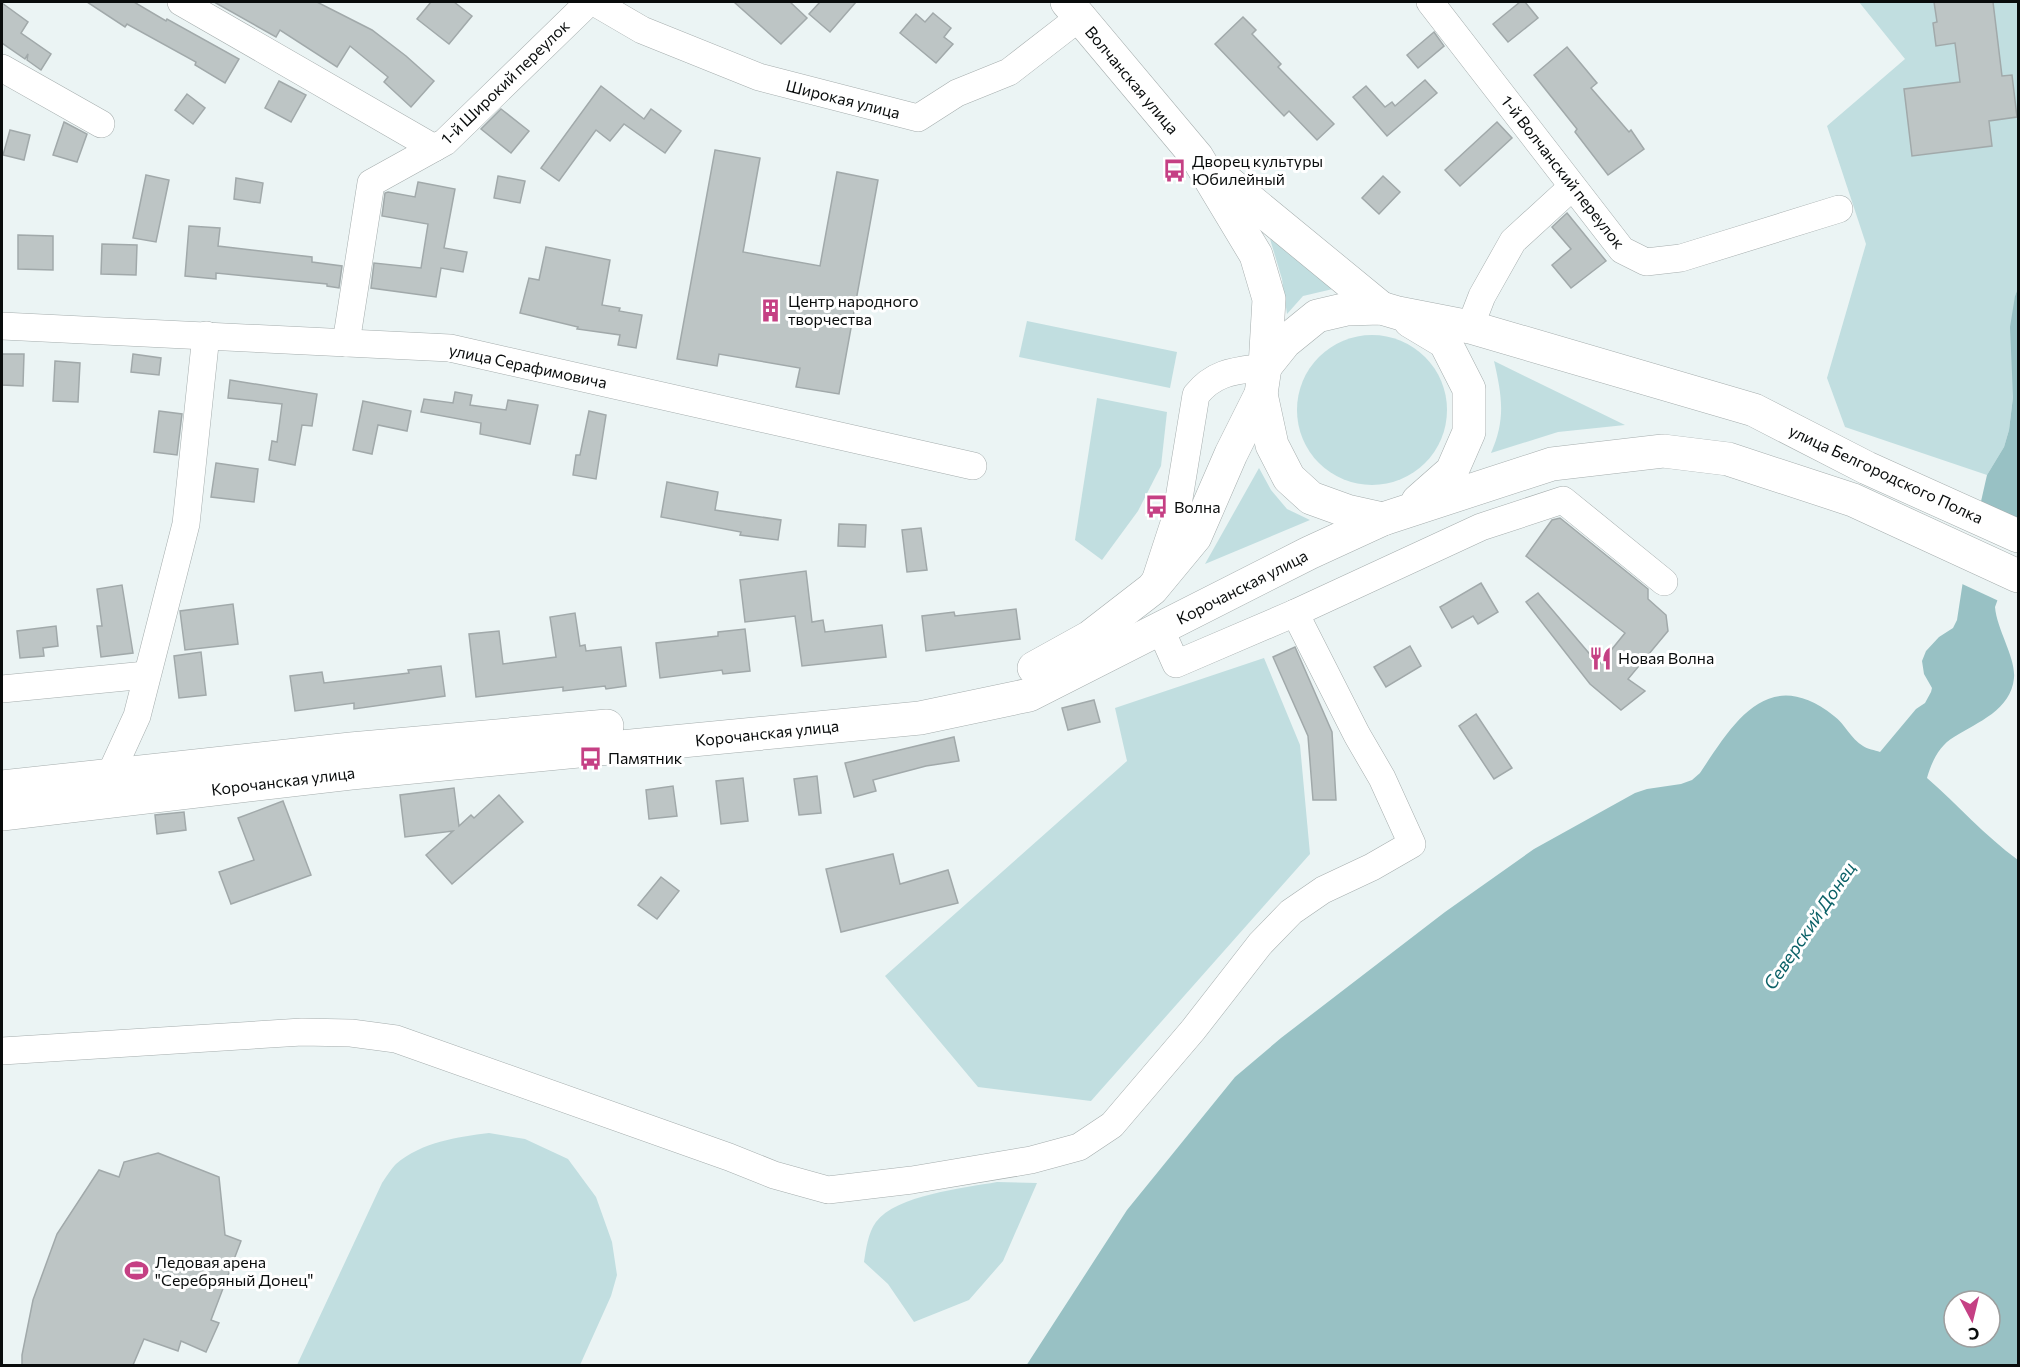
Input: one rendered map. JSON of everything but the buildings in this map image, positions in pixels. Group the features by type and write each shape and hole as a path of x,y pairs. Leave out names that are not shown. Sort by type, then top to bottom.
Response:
{"main road":[{"name":"Волчанская улица","path":"1073,9 1197,158"},
{"path":"1197,158 1390,311 1444,342 1469,389"},
{"path":"1197,158 1256,255 1269,299 1263,381 1272,445 1289,478 1311,498 1347,511 1397,514 1552,464 1663,451 1728,459 1852,500 2019,576"},
{"path":"1263,381 1285,342 1317,316 1347,309 1390,311"},
{"name":"улица Белгородского Полка","path":"1390,311 1470,327 1754,410 1867,468 2019,536"},
{"path":"1397,514 1452,471 1469,432 1470,327"},
{"name":"Корочанская улица","path":"2,787 351,749 910,698 1023,675 1090,637 1152,589 1195,537 1263,381"},
{"name":"Корочанская улица","path":"2,814 351,773 920,718 1029,695 1309,553 1397,514"}],"street":[{"path":"181,2 434,148"},
{"name":"1-й Широкий переулок","path":"346,343 371,183 445,142 589,2"},
{"name":"Широкая улица","path":"594,2 642,30 759,77 918,118 957,93 1009,72 1073,9"},
{"name":"1-й Волчанский переулок","path":"1430,2 1622,250 1646,261 1681,258 1839,209"},
{"path":"2,68 101,124"},
{"path":"1470,327 1482,296 1513,240 1572,187"},
{"name":"улица Серафимовича","path":"2,326 450,348 973,466"},
{"path":"110,775 137,716 186,524 206,336"},
{"path":"1152,589 1176,517 1196,395 1206,383 1227,372 1263,381"},
{"path":"1469,489 1481,527"},
{"path":"1160,628 1176,664 1295,613 1481,527 1563,500 1664,582"},
{"path":"2,1051 302,1032 351,1032 396,1039 774,1175 828,1190 1031,1160 1079,1148 1112,1125 1193,1030 1260,944 1291,912 1323,890 1372,867 1412,844 1382,778 1295,613"},
{"path":"2,689 146,675"}],"shaded area":[{"path":"1859,2 2018,2 2018,288 2015,296 2013,397 2009,430 2004,447 1987,475 1845,427 1827,378 1866,244 1827,126 1905,59"},
{"path":"1270,239 1337,288 1303,296 1287,314 1282,279"},
{"path":"1027,321 1177,352 1170,388 1019,357"},
{"path":"1372,335 1387,336 1401,341 1414,347 1425,357 1435,368 1441,381 1446,395 1446,425 1441,439 1435,452 1425,463 1414,473 1401,479 1387,484 1372,485 1357,484 1343,479 1330,473 1319,463 1309,452 1303,439 1298,425 1297,410 1298,395 1303,381 1309,368 1319,357 1330,347 1343,341 1357,336"},
{"path":"1494,361 1625,425 1558,432 1491,453 1501,418 1499,385"},
{"path":"1097,398 1167,412 1161,466 1138,511 1102,560 1075,540"},
{"path":"1259,468 1271,490 1287,509 1310,520 1205,564"},
{"path":"1264,658 1300,745 1310,854 1091,1101 978,1087 885,976 1127,761 1115,708"},
{"path":"489,1133 525,1139 568,1159 596,1197 612,1242 617,1275 611,1296 580,1365 297,1365 382,1183 392,1168 417,1150 428,1146 452,1139"},
{"path":"997,1182 1037,1183 1003,1261 969,1300 914,1322 888,1284 864,1262 873,1226 886,1213 914,1199"}],"water":[{"name":"Северский Донец","path":"2018,288 2018,544 1995,607 2014,670 2012,689 2007,699 1992,714 1954,737 1940,749 1927,778 1994,841 2018,860 2018,1365 1026,1366 1127,1210 1235,1077 1281,1038 1445,912 1534,849 1635,793 1692,780 1700,773 1740,719 1755,706 1772,698 1790,696 1811,701 1838,719 1859,743 1880,752 1916,709 1925,703 1932,688 1924,674 1922,661 1926,651 1939,637 1953,628 1957,620 1963,581 1987,475 2004,447 2009,430 2013,397 2010,327"}],"pier":[{"path":"1978,502 2018,520 2018,552 2001,602 1960,583"}],"place":[{"name":"Дворец культуры Юбилейный","path":"1174,170"},
{"name":"Центр народного творчества","path":"770,310"},
{"name":"Волна","path":"1156,507"},
{"name":"Новая Волна","path":"1600,658"},
{"name":"Памятник","path":"590,758"},
{"name":"Ледовая арена \"Серебряный Донец\"","path":"137,1271"}]}
